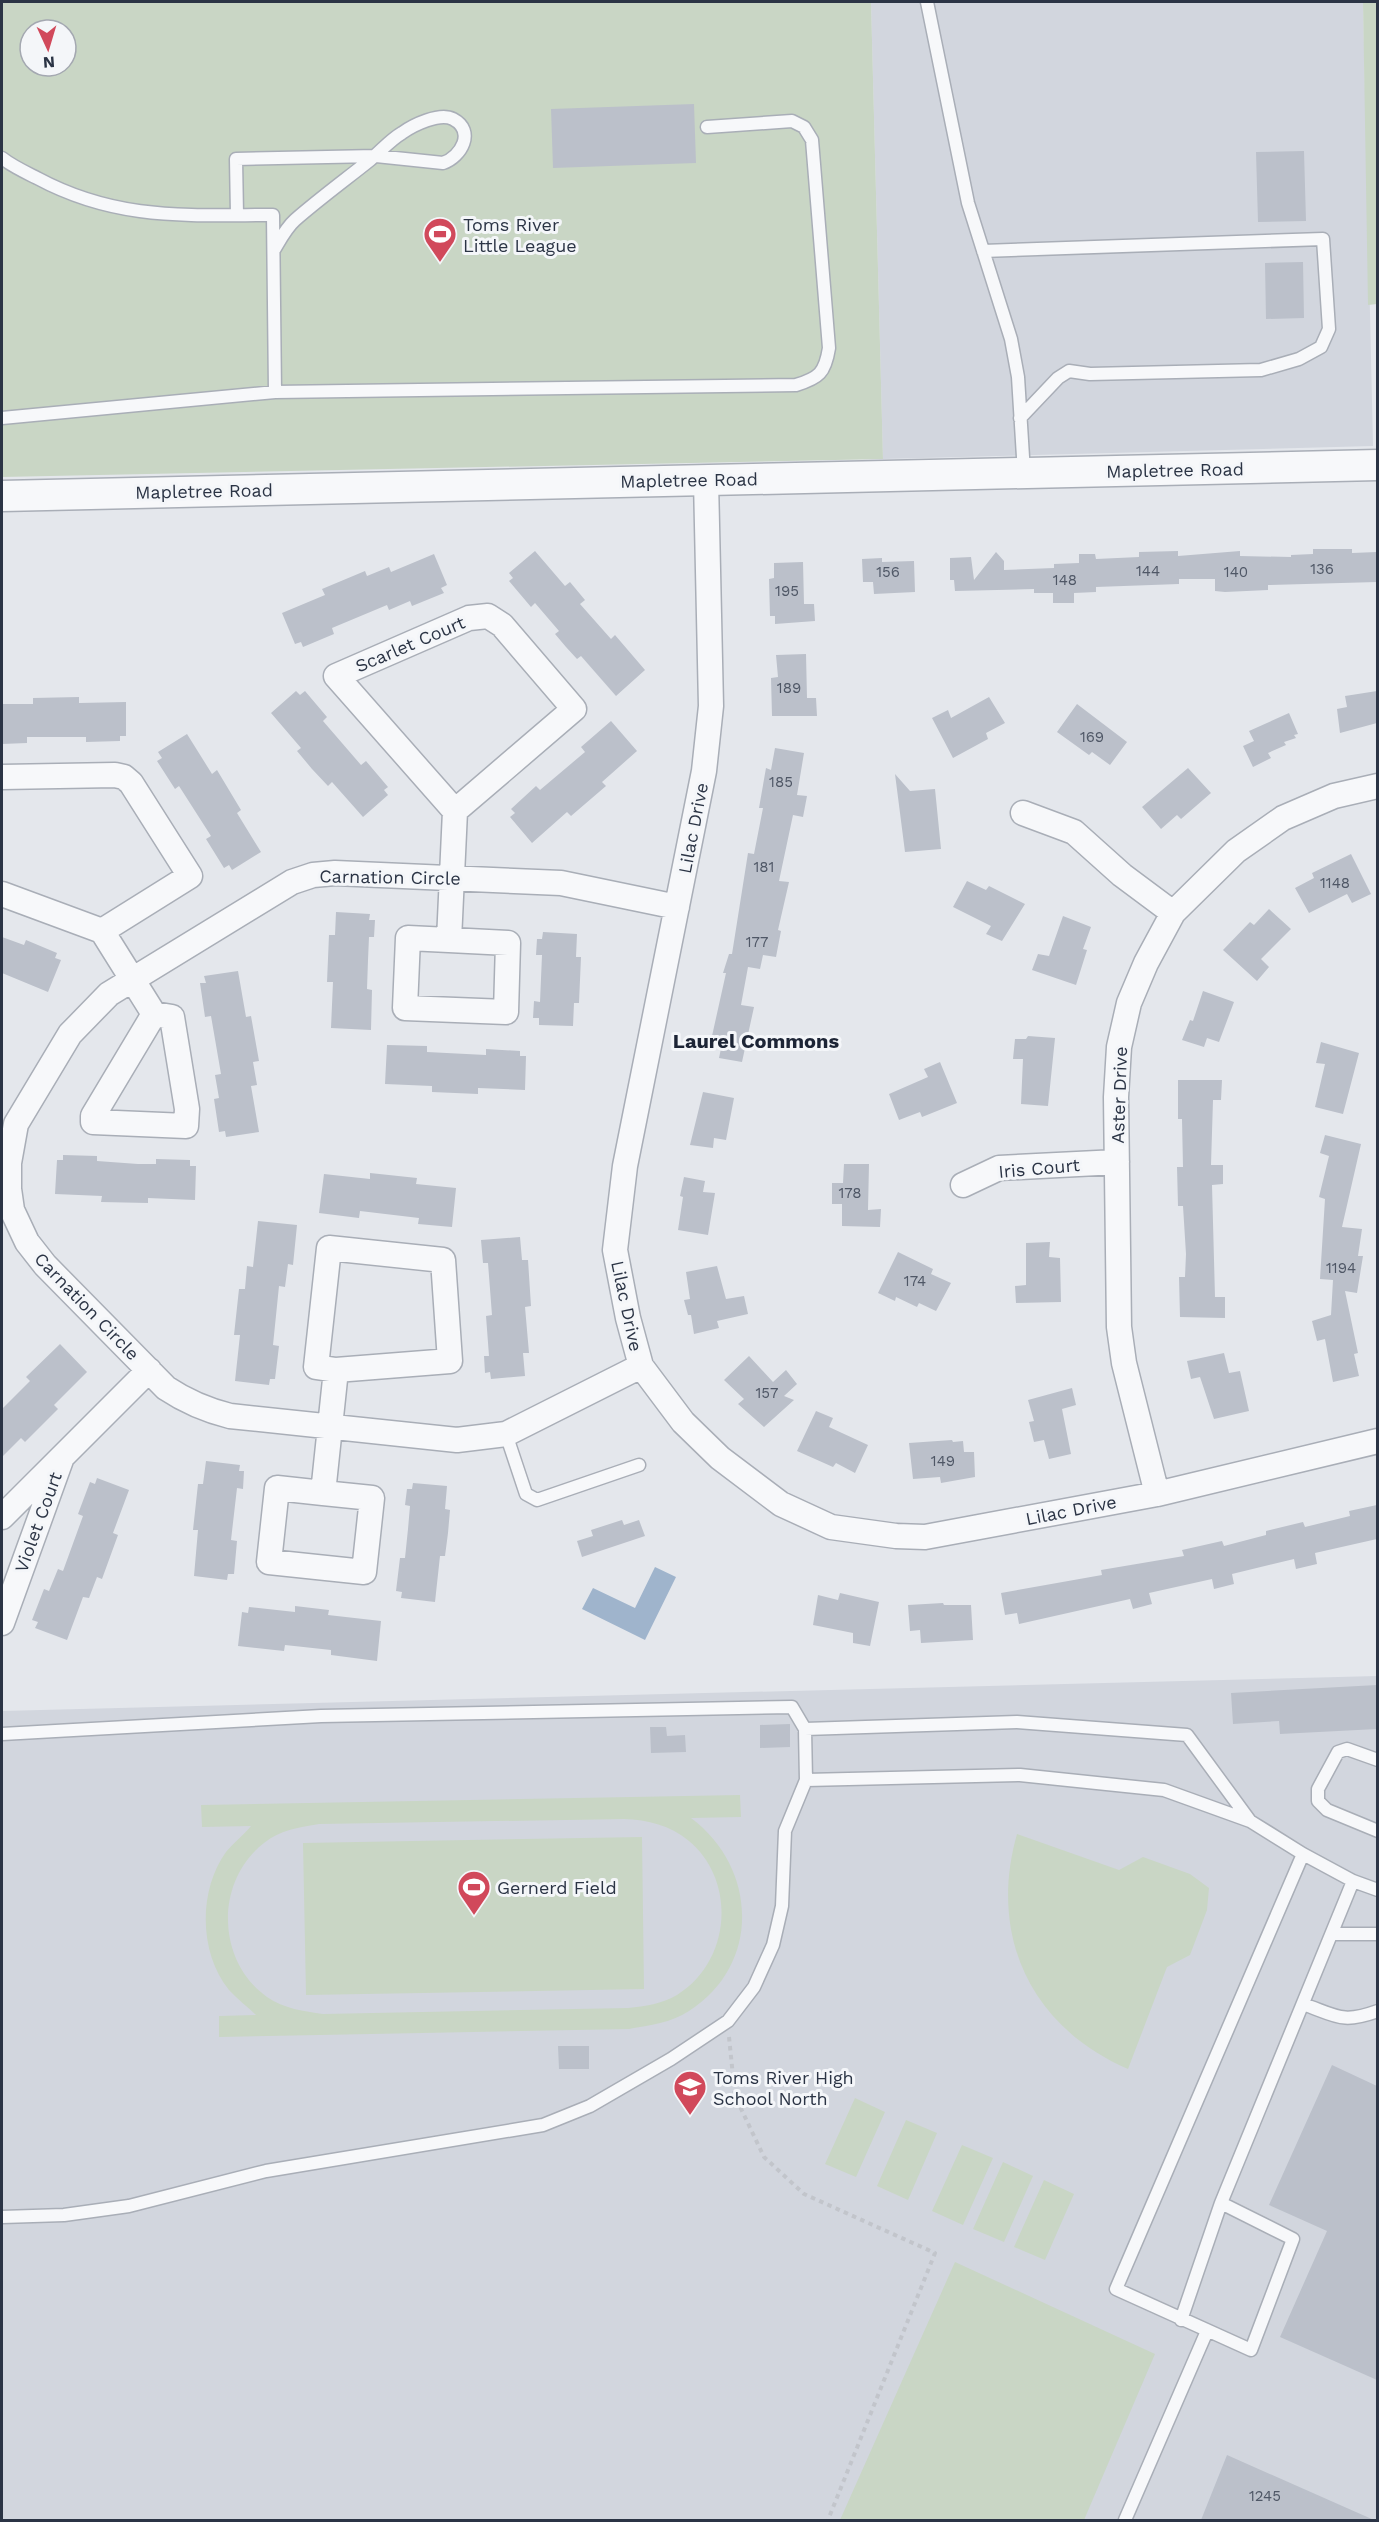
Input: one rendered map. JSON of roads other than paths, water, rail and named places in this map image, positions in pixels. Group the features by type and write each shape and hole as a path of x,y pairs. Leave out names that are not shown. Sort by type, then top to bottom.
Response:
{"street":[{"name":"Mapletree Road","path":"2,495 1377,465"},
{"name":"Lilac Drive","path":"706,480 711,706 704,771 625,1166 615,1250 628,1318 641,1366 683,1422 720,1458 781,1504 831,1527 896,1536 926,1537 1157,1494 1377,1441"},
{"name":"Scarlet Court","path":"488,616 502,625 574,709 454,811 336,676 469,618 488,616"},
{"path":"2,777 115,775 124,777 131,783 190,876 102,931"},
{"name":"Aster Drive","path":"1157,1494 1124,1363 1119,1328 1116,1097 1119,1047 1133,993 1173,913 1236,851 1283,818 1334,796 1377,786"},
{"path":"449,940 454,811"},
{"path":"1023,813 1074,832 1122,875 1173,913"},
{"name":"Carnation Circle","path":"641,1366 506,1434 457,1440 230,1416 211,1411 187,1402 166,1388 45,1265 27,1242 12,1210 7,1141 70,1034 109,994 274,890 313,875 335,873 561,883 677,907"},
{"path":"2,894 102,931 154,1014 172,1017 187,1109 186,1126 93,1122 93,1116 154,1014"},
{"path":"408,938 449,940 508,942 506,1012 405,1008 408,938"},
{"name":"Iris Court","path":"963,1185 999,1168 1117,1162"},
{"path":"329,1248 443,1260 450,1361 336,1370 316,1367 329,1248"},
{"name":"Violet Court","path":"2,1517 149,1370"},
{"path":"323,1493 336,1370"},
{"name":"Violet Court","path":"2,1623 62,1455"},
{"path":"277,1488 323,1493 372,1498 364,1572 269,1562 277,1488"}],"lane":[{"path":"927,2 968,203 1011,339 1024,474"},
{"path":"237,215 236,159 376,156 443,163 452,160 460,152 464,133 452,118 441,116 402,132 376,156 293,222 274,250"},
{"path":"2,417 275,392 796,385 816,379 826,364 829,348 812,140 804,127 792,121 707,127"},
{"path":"2,158 51,185 96,203 155,215 273,215 275,392"},
{"path":"983,251 1323,239 1329,329 1321,347 1299,359 1261,370 1090,374 1069,371 1058,378 1020,418"},
{"path":"506,1434 526,1494 537,1500 639,1465"},
{"path":"2,1734 321,1716 792,1707 805,1729 806,1780 785,1832 782,1906 773,1945 754,1987 728,2022 671,2059 590,2106 543,2125 266,2171 129,2206 64,2215 2,2217"},
{"path":"805,1729 1017,1722 1187,1735 1250,1821"},
{"path":"1377,1760 1347,1749 1338,1752 1318,1790 1318,1801 1327,1810 1377,1831"},
{"path":"806,1780 1020,1775 1164,1790 1250,1821 1303,1854 1353,1881 1377,1890"},
{"path":"1221,2203 1293,2239 1251,2350 1116,2289 1303,1854"},
{"path":"1181,2320 1221,2203 1353,1881"},
{"path":"1332,1934 1377,1934"},
{"path":"1303,2004 1345,2019 1355,2019 1377,2011"},
{"path":"1125,2520 1207,2331"}],"water":[{"path":"655,1567 676,1577 645,1640 582,1609 593,1588 635,1608"}],"place":[{"name":"Toms River Little League","path":"440,263"},
{"name":"Gernerd Field","path":"474,1916"},
{"name":"Toms River High School North","path":"690,2116"}],"district":[{"name":"Laurel Commons","path":"756,1041"}]}
